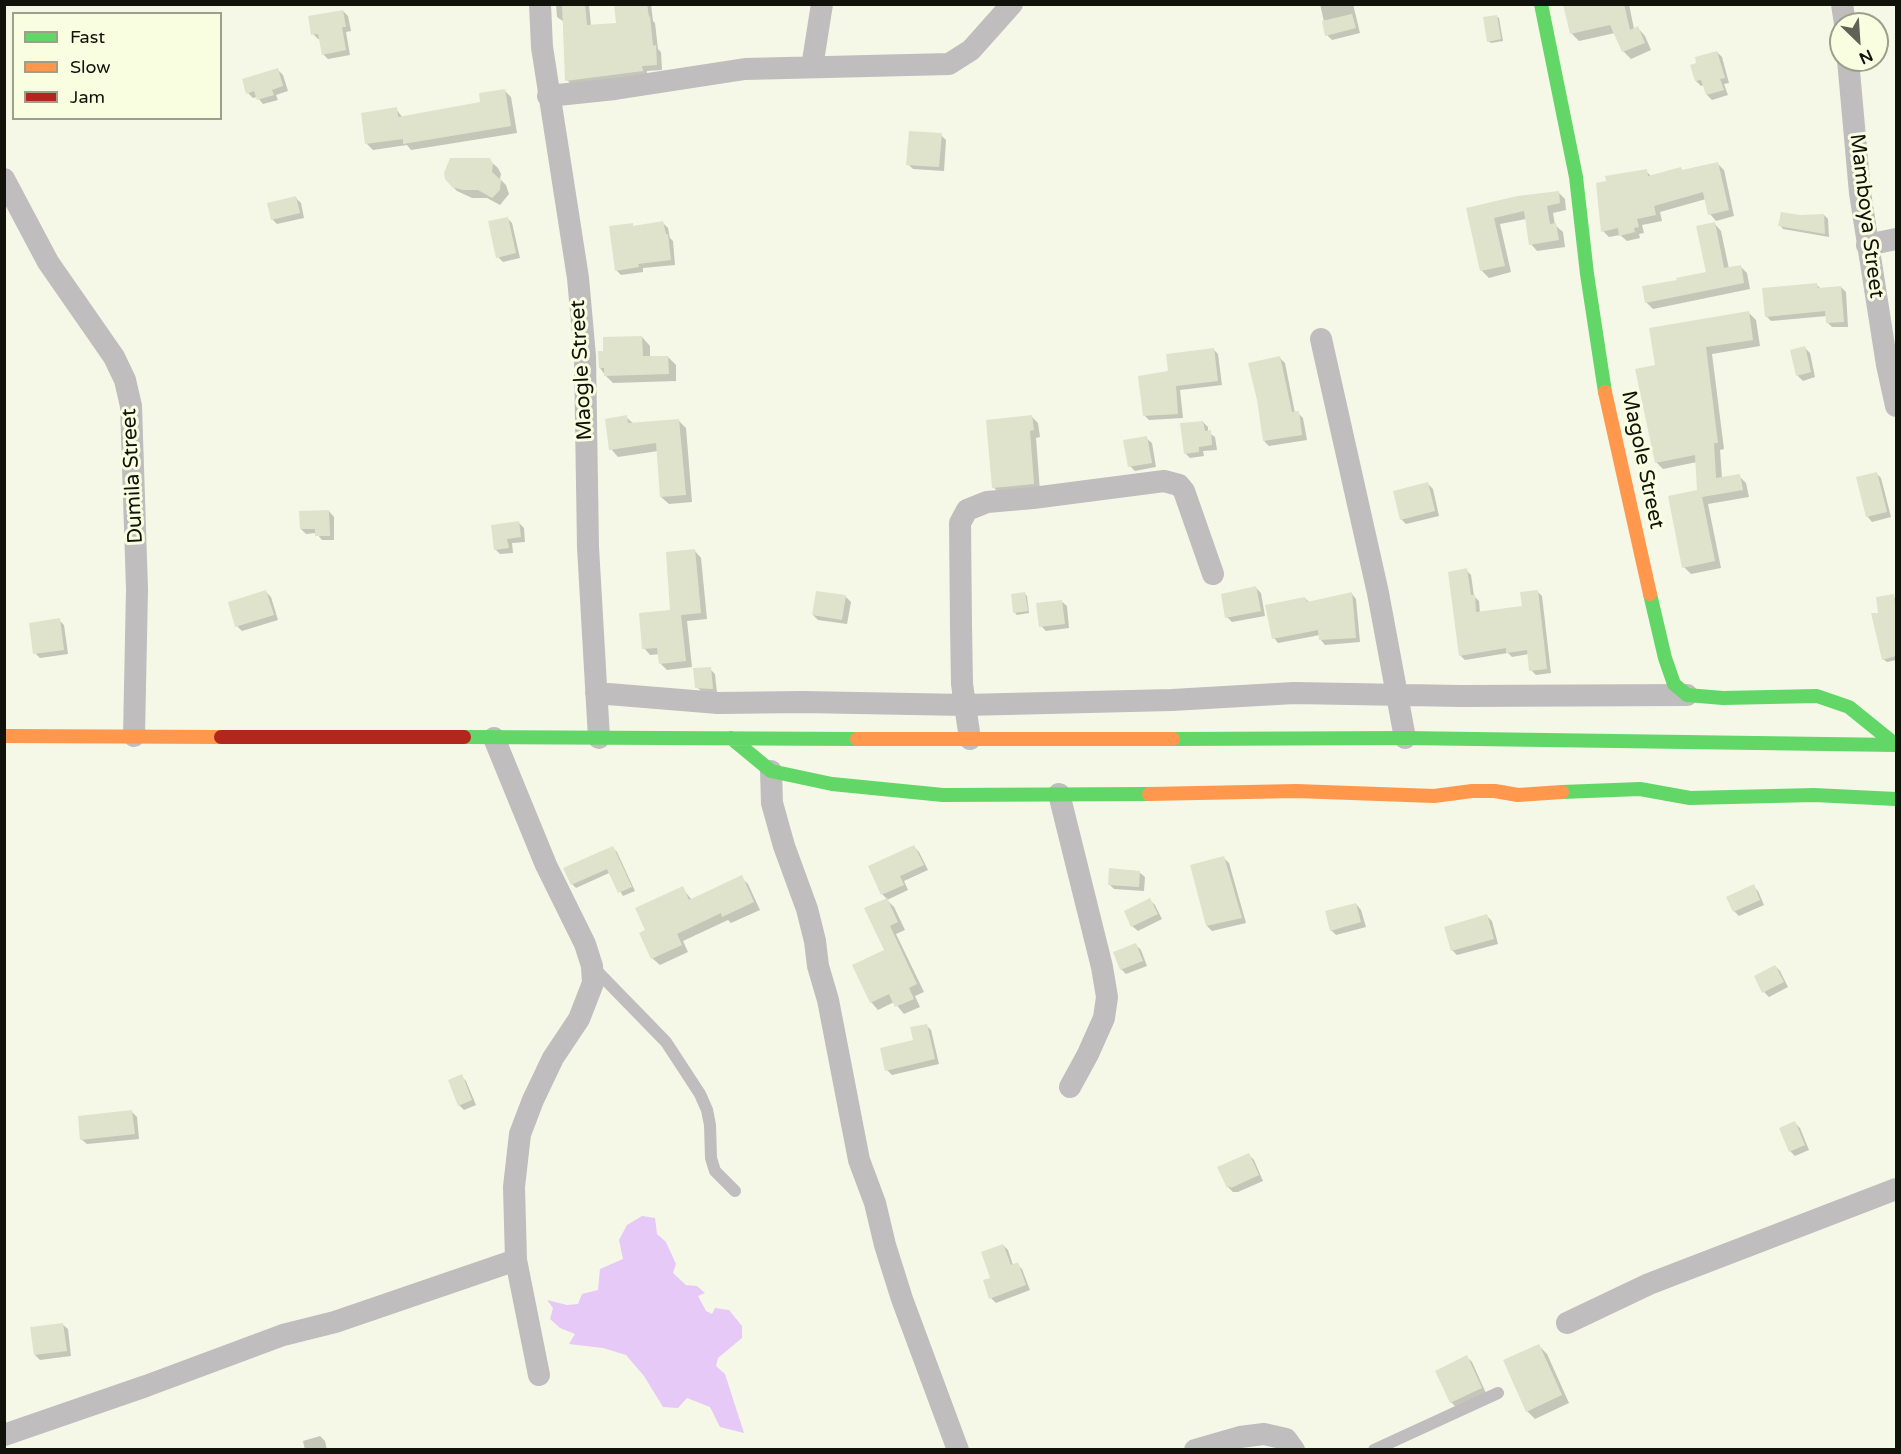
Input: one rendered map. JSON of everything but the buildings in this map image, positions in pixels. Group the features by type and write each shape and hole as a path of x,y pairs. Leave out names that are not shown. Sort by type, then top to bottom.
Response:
{"main road":[{"name":"Magole Street","path":"1541,4 1576,177 1587,274 1608,411 1665,658 1674,684 1687,695"},
{"path":"1687,695 1723,699 1816,696 1849,707 1896,745"},
{"path":"4,736 1405,738 1662,744 1896,745"},
{"path":"731,738 771,771 832,784 943,795 1199,795 1296,791 1434,796 1472,791 1518,795 1640,789 1690,798 1814,795 1896,799"}],"street":[{"name":"Maogle Street","path":"540,4 548,96 578,278 585,356 588,547 599,738"},
{"path":"812,67 822,4"},
{"path":"548,96 615,89 745,69 868,68 949,64 972,50 1012,4"},
{"name":"Mamboya Street","path":"1849,72 1867,245 1896,406"},
{"name":"Dumila Street","path":"4,179 48,262 114,357 125,380 131,406 137,589 134,736"},
{"path":"1867,245 1896,239"},
{"path":"1321,339 1378,593 1405,738"},
{"path":"970,739 962,684 960,523 966,510 987,502 1164,481 1179,485 1184,491 1213,574"},
{"path":"596,693 718,703 965,705 1172,700 1294,693 1687,695"},
{"path":"494,738 546,865 585,944 592,966 593,983 579,1019 553,1058 520,1134 514,1187 516,1260 539,1376"},
{"path":"771,771 772,803 784,846 807,909 815,941 818,966 828,999 859,1160 875,1203 902,1299 958,1449"},
{"path":"1059,794 1102,967 1107,997 1104,1018 1070,1087"},
{"path":"1567,1323 1649,1284 1896,1189"},
{"path":"4,1434 146,1386 283,1335 335,1322 516,1260"},
{"path":"1195,1449 1240,1437 1264,1434 1286,1439 1294,1449"}],"lane":[{"path":"592,966 666,1042 695,1086 707,1110 711,1158 715,1172 735,1191"},
{"path":"1374,1449 1498,1393"}],"shaded area":[{"path":"642,1216 655,1218 657,1234 666,1242 676,1264 673,1273 686,1285 697,1286 705,1293 698,1296 706,1311 712,1314 715,1308 729,1310 742,1326 742,1338 718,1358 716,1366 725,1374 744,1433 720,1427 710,1407 687,1398 678,1408 663,1407 644,1376 626,1355 603,1348 569,1344 575,1334 560,1328 550,1319 553,1308 547,1300 567,1305 578,1304 582,1294 598,1290 600,1269 623,1259 619,1240 627,1225"}],"traffic: fast":[{"path":"1541,4 1576,177 1587,274 1605,392"},
{"path":"1650,594 1665,658 1674,684 1687,695 1723,698 1817,696 1849,707 1896,745"},
{"path":"464,737 857,739"},
{"path":"731,738 771,771 832,784 943,795 1149,794"},
{"path":"1173,739 1405,738 1896,745"},
{"path":"1562,792 1640,789 1690,798 1814,795 1896,799"}],"traffic: slow":[{"path":"1605,392 1650,594"},
{"path":"4,736 221,737"},
{"path":"857,739 1173,739"},
{"path":"1149,794 1296,791 1434,796 1472,791 1495,791 1518,795 1562,792"}],"traffic: jam":[{"path":"221,737 464,737"}]}
